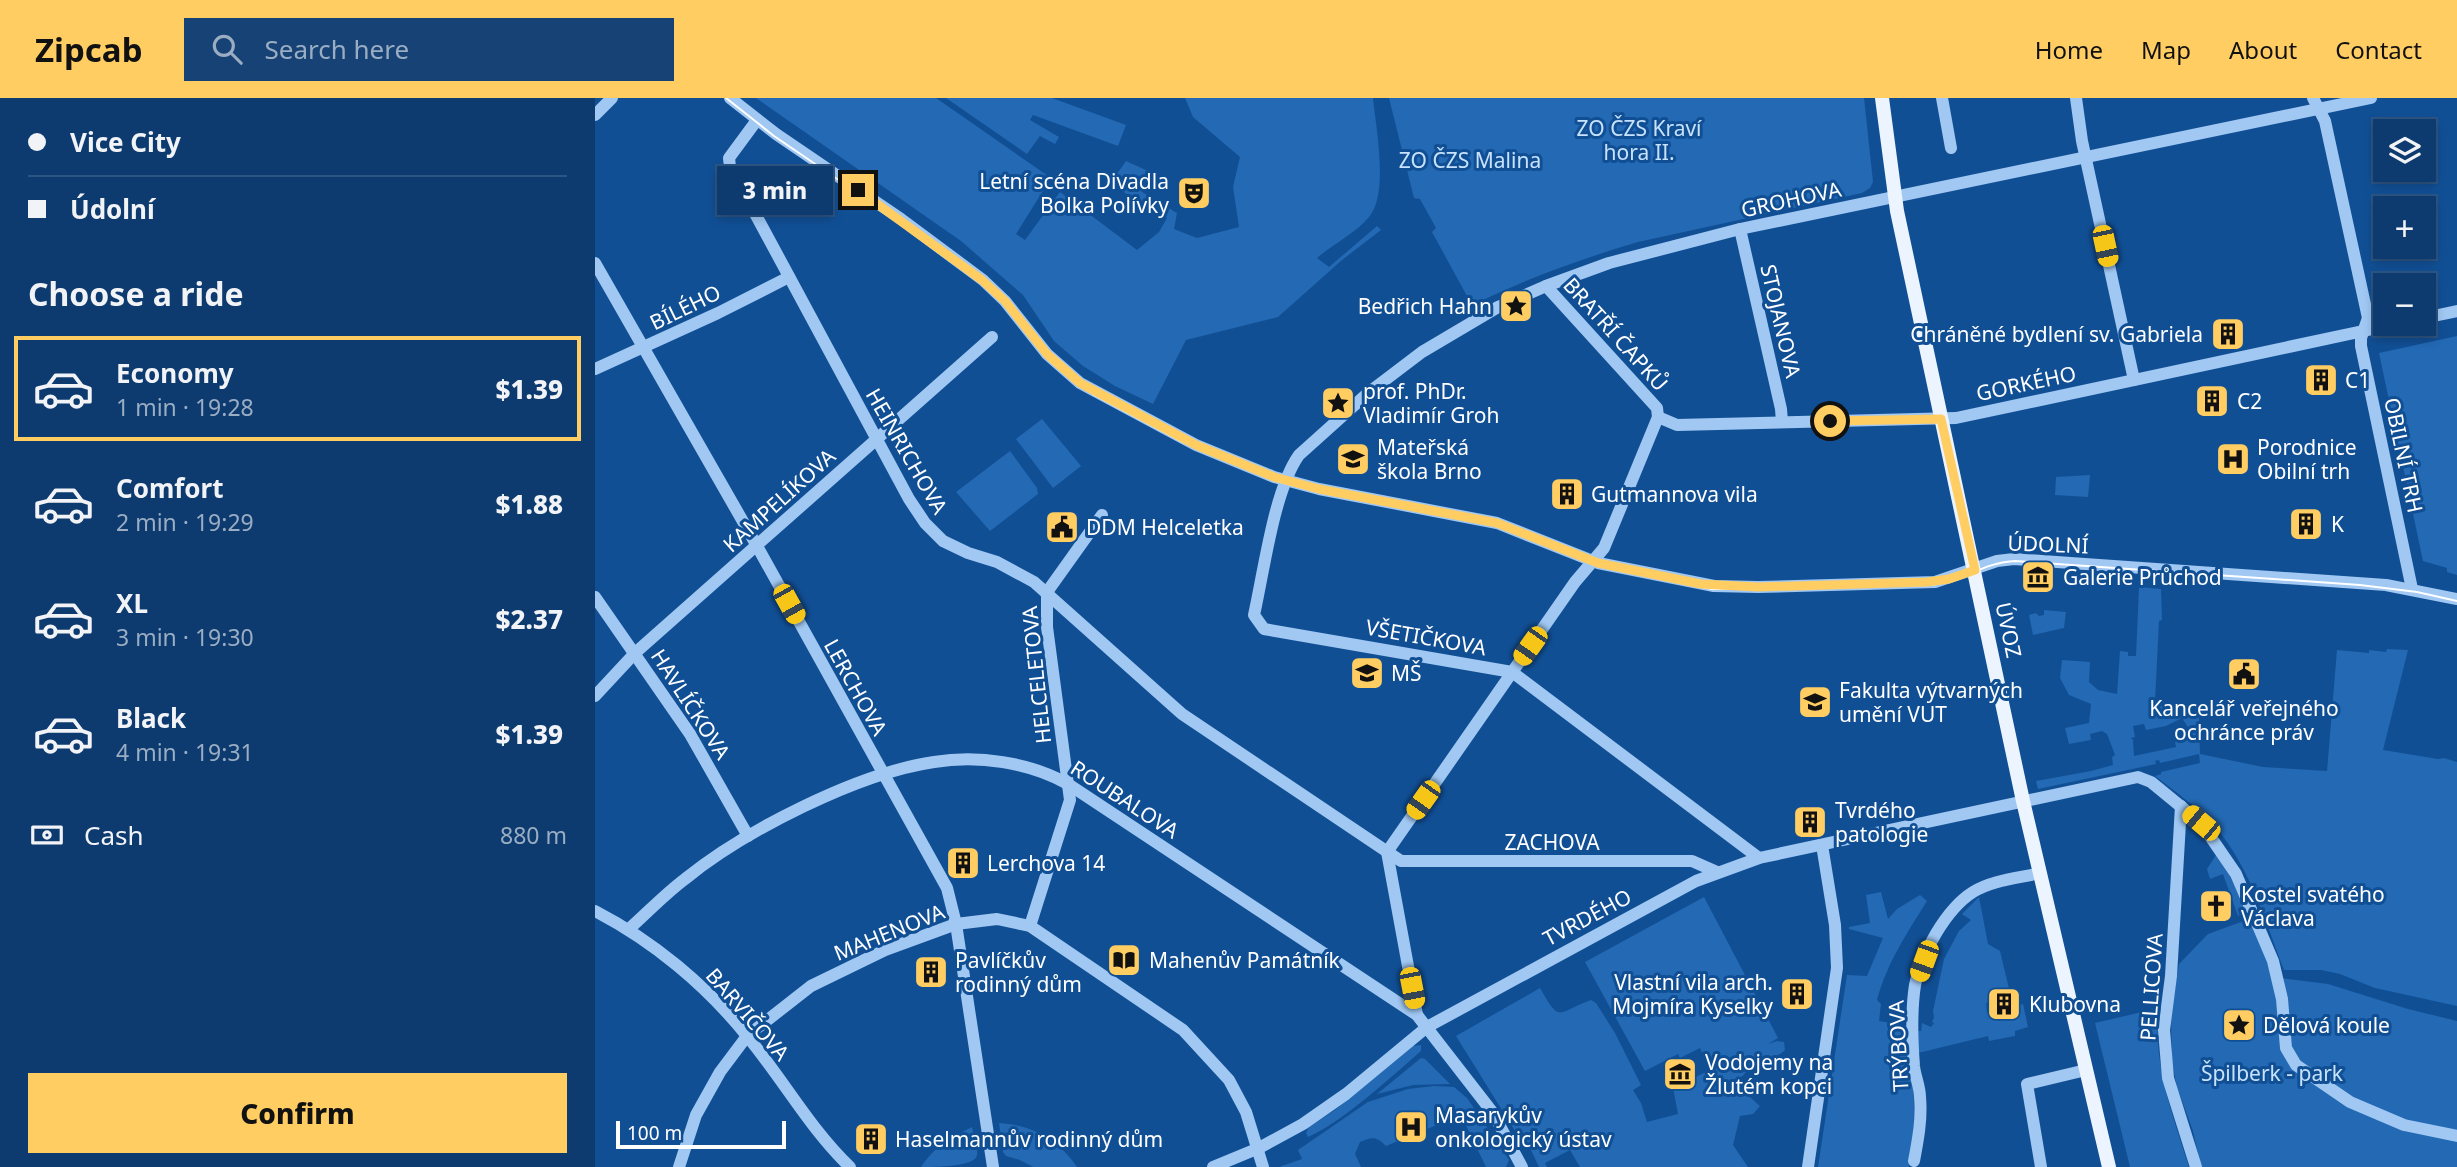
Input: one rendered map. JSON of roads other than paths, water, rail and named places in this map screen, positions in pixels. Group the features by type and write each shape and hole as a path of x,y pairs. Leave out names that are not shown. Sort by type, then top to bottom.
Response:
{"main road":[{"name":"ÚVOZ","path":"1882,98 1895,197 1941,419 2023,801 2109,1167"}],"street":[{"path":"595,115 612,98"},
{"name":"ÚDOLNÍ","path":"730,98 982,280 1005,301 1047,354 1080,383 1196,445 1286,481 1497,523 1592,561 1725,587 1935,582 2003,560 2025,559 2281,577 2412,589 2457,598"},
{"path":"1942,98 1951,148"},
{"path":"2076,98 2134,380"},
{"name":"GROHOVA","path":"1286,481 1299,455 1368,393 1411,360 1498,307 1609,263 1740,229 2086,157 2316,103 2371,98"},
{"name":"OBILNÍ TRH","path":"2316,103 2325,121 2368,318 2361,346 2412,589"},
{"name":"HEINRICHOVA","path":"757,120 729,158 729,164 909,499 930,529 954,547 1019,573 1047,592 1182,714 1387,852"},
{"name":"STOJANOVA","path":"1740,229 1782,422"},
{"name":"LERCHOVA","path":"595,263 757,546 947,888 956,924 993,1167"},
{"name":"BÍLÉHO","path":"595,369 789,276"},
{"name":"BRATŘÍ ČAPKŮ","path":"1387,852 1575,582 1604,548 1658,417 1657,408 1546,286"},
{"path":"2436,315 2457,311"},
{"name":"GORKÉHO","path":"1658,417 1677,425 1956,418 2373,328"},
{"name":"KAMPELÍKOVA","path":"595,695 635,653 992,337"},
{"name":"VŠETIČKOVA","path":"1286,481 1254,615 1264,629 1512,672 1759,858"},
{"name":"HELCELETOVA","path":"1030,926 1070,800 1047,627 1047,592 1102,515"},
{"name":"HAVLÍČKOVA","path":"595,597 690,734 748,836"},
{"name":"ROUBALOVA","path":"629,929 685,878 748,836 814,802 883,775 933,762 969,760 1019,765 1052,775 1068,784 1417,1016 1493,1114 1522,1167"},
{"name":"TVRDÉHO","path":"1213,1167 1259,1148 1303,1124 1346,1094 1427,1027 1675,891 1717,872 1759,858 2138,777 2145,778 2201,823 2236,874 2273,961 2282,999 2286,1048 2296,1065 2350,1102 2393,1121 2457,1136"},
{"name":"PELLICOVA","path":"2181,806 2171,976 2164,1030 2168,1079 2196,1167"},
{"path":"1808,1167 1837,968 1835,925 1822,845"},
{"path":"1387,852 1417,1016"},
{"name":"ZACHOVA","path":"1387,852 1401,861 1692,861 1717,872"},
{"name":"TRÝBOVA","path":"1914,1161 1919,1137 1920,1096 1913,1043 1916,984 1932,939 1944,919 1972,892 1985,886 2040,873"},
{"name":"BARVIČOVA","path":"595,911 629,929 691,977 747,1035 828,1146 850,1167"},
{"name":"MAHENOVA","path":"679,1167 696,1115 720,1072 747,1035 811,986 885,950 956,924 997,919 1030,926 1183,1030 1229,1080 1246,1112 1263,1167"},
{"path":"2041,1167 2027,1084 2086,1070"}],"tram line":[{"path":"726,98 774,136 899,221 981,282 1003,303 1052,363 1093,394 1183,442 1273,480 1318,492 1488,524 1510,530 1597,566 1712,589 1931,585 1993,565 2015,561 2360,585 2417,592 2457,601"}],"place":[{"name":"Letní scéna Divadla Bolka Polívky","path":"1194,193"},
{"name":"Bedřich Hahn","path":"1516,306"},
{"name":"Chráněné bydlení sv. Gabriela","path":"2228,334"},
{"name":"C1","path":"2321,380"},
{"name":"C2","path":"2212,401"},
{"name":"prof. PhDr. Vladimír Groh","path":"1338,403"},
{"name":"Mateřská škola Brno","path":"1353,459"},
{"name":"Porodnice Obilní trh","path":"2233,459"},
{"name":"Gutmannova vila","path":"1567,494"},
{"name":"K","path":"2306,524"},
{"name":"DDM Helceletka","path":"1062,527"},
{"name":"Galerie Průchod","path":"2038,577"},
{"name":"MŠ","path":"1367,673"},
{"name":"Kancelář veřejného ochránce práv","path":"2244,674"},
{"name":"Fakulta výtvarných umění VUT","path":"1815,702"},
{"name":"Tvrdého patologie","path":"1810,822"},
{"name":"Lerchova 14","path":"963,863"},
{"name":"Kostel svatého Václava","path":"2216,906"},
{"name":"Mahenův Památník","path":"1124,960"},
{"name":"Pavlíčkův rodinný dům","path":"931,972"},
{"name":"Vlastní vila arch. Mojmíra Kyselky","path":"1797,994"},
{"name":"Klubovna","path":"2004,1004"},
{"name":"Dělová koule","path":"2239,1025"},
{"name":"Vodojemy na Žlutém kopci","path":"1680,1074"},
{"name":"Masarykův onkologický ústav","path":"1411,1127"},
{"name":"Haselmannův rodinný dům","path":"871,1139"}],"park label":[{"name":"ZO ČZS Kraví hora II.","path":"1639,140"},
{"name":"ZO ČZS Malina","path":"1470,160"},
{"name":"Špilberk - park","path":"2272,1073"}]}
